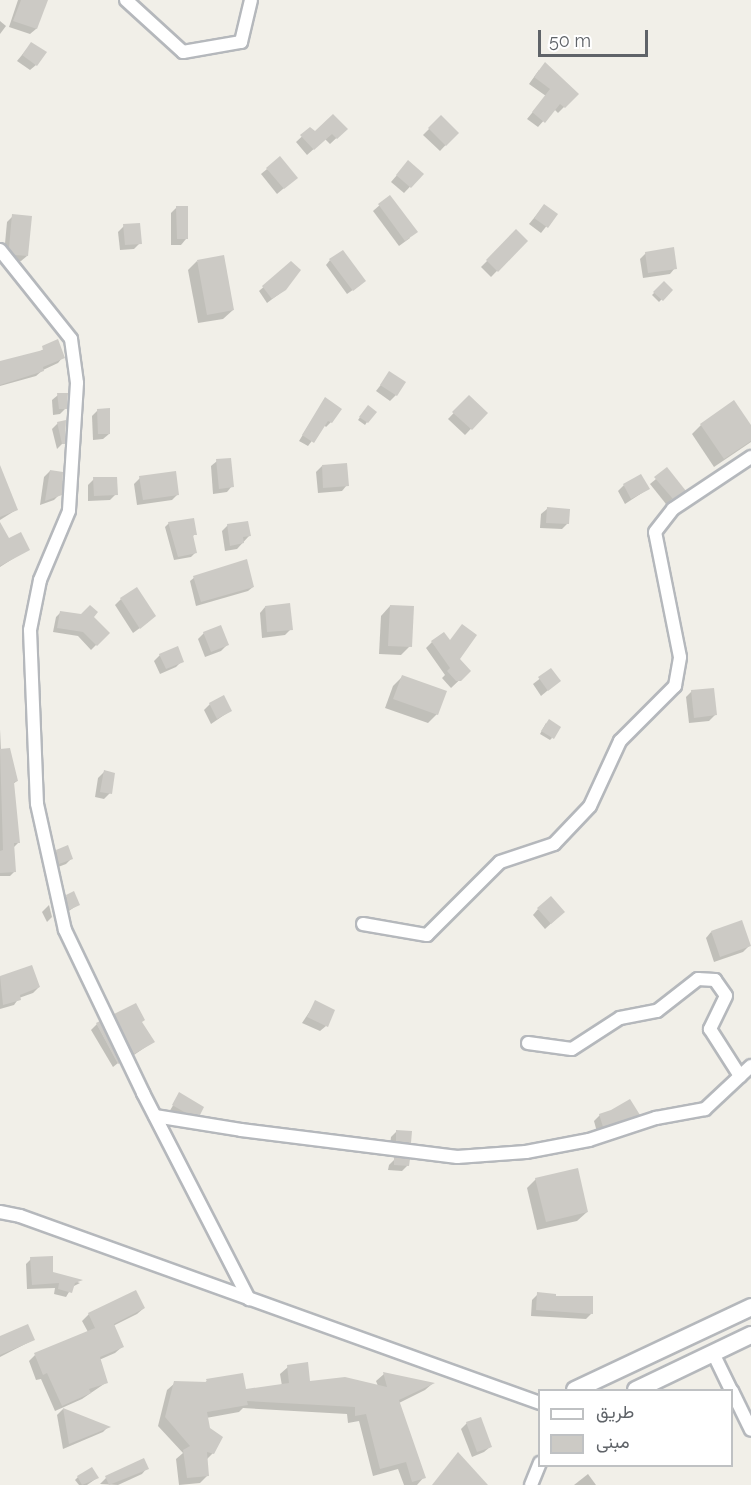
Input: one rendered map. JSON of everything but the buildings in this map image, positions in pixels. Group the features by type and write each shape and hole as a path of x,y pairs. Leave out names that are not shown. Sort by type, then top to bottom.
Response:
{"street":[{"path":"126,0 183,52 241,42 251,0"},
{"path":"0,250 71,339 77,383 69,511 40,580 30,630 37,804 65,930 154,1116 249,1299"},
{"path":"363,924 427,934 500,862 554,844 590,806 620,741 675,686 680,657 655,532 673,509 751,457"},
{"path":"528,1043 572,1049 620,1018 657,1011 698,979 715,980 726,996 710,1029 740,1076"},
{"path":"154,1116 241,1130 457,1157 492,1155 526,1152 589,1140 656,1118 705,1109 751,1066"},
{"path":"0,1212 20,1216 538,1402"},
{"path":"577,1389 751,1307"},
{"path":"638,1389 751,1335"},
{"path":"713,1353 730,1389"},
{"path":"733,1395 751,1430"},
{"path":"531,1485 538,1467"}]}
